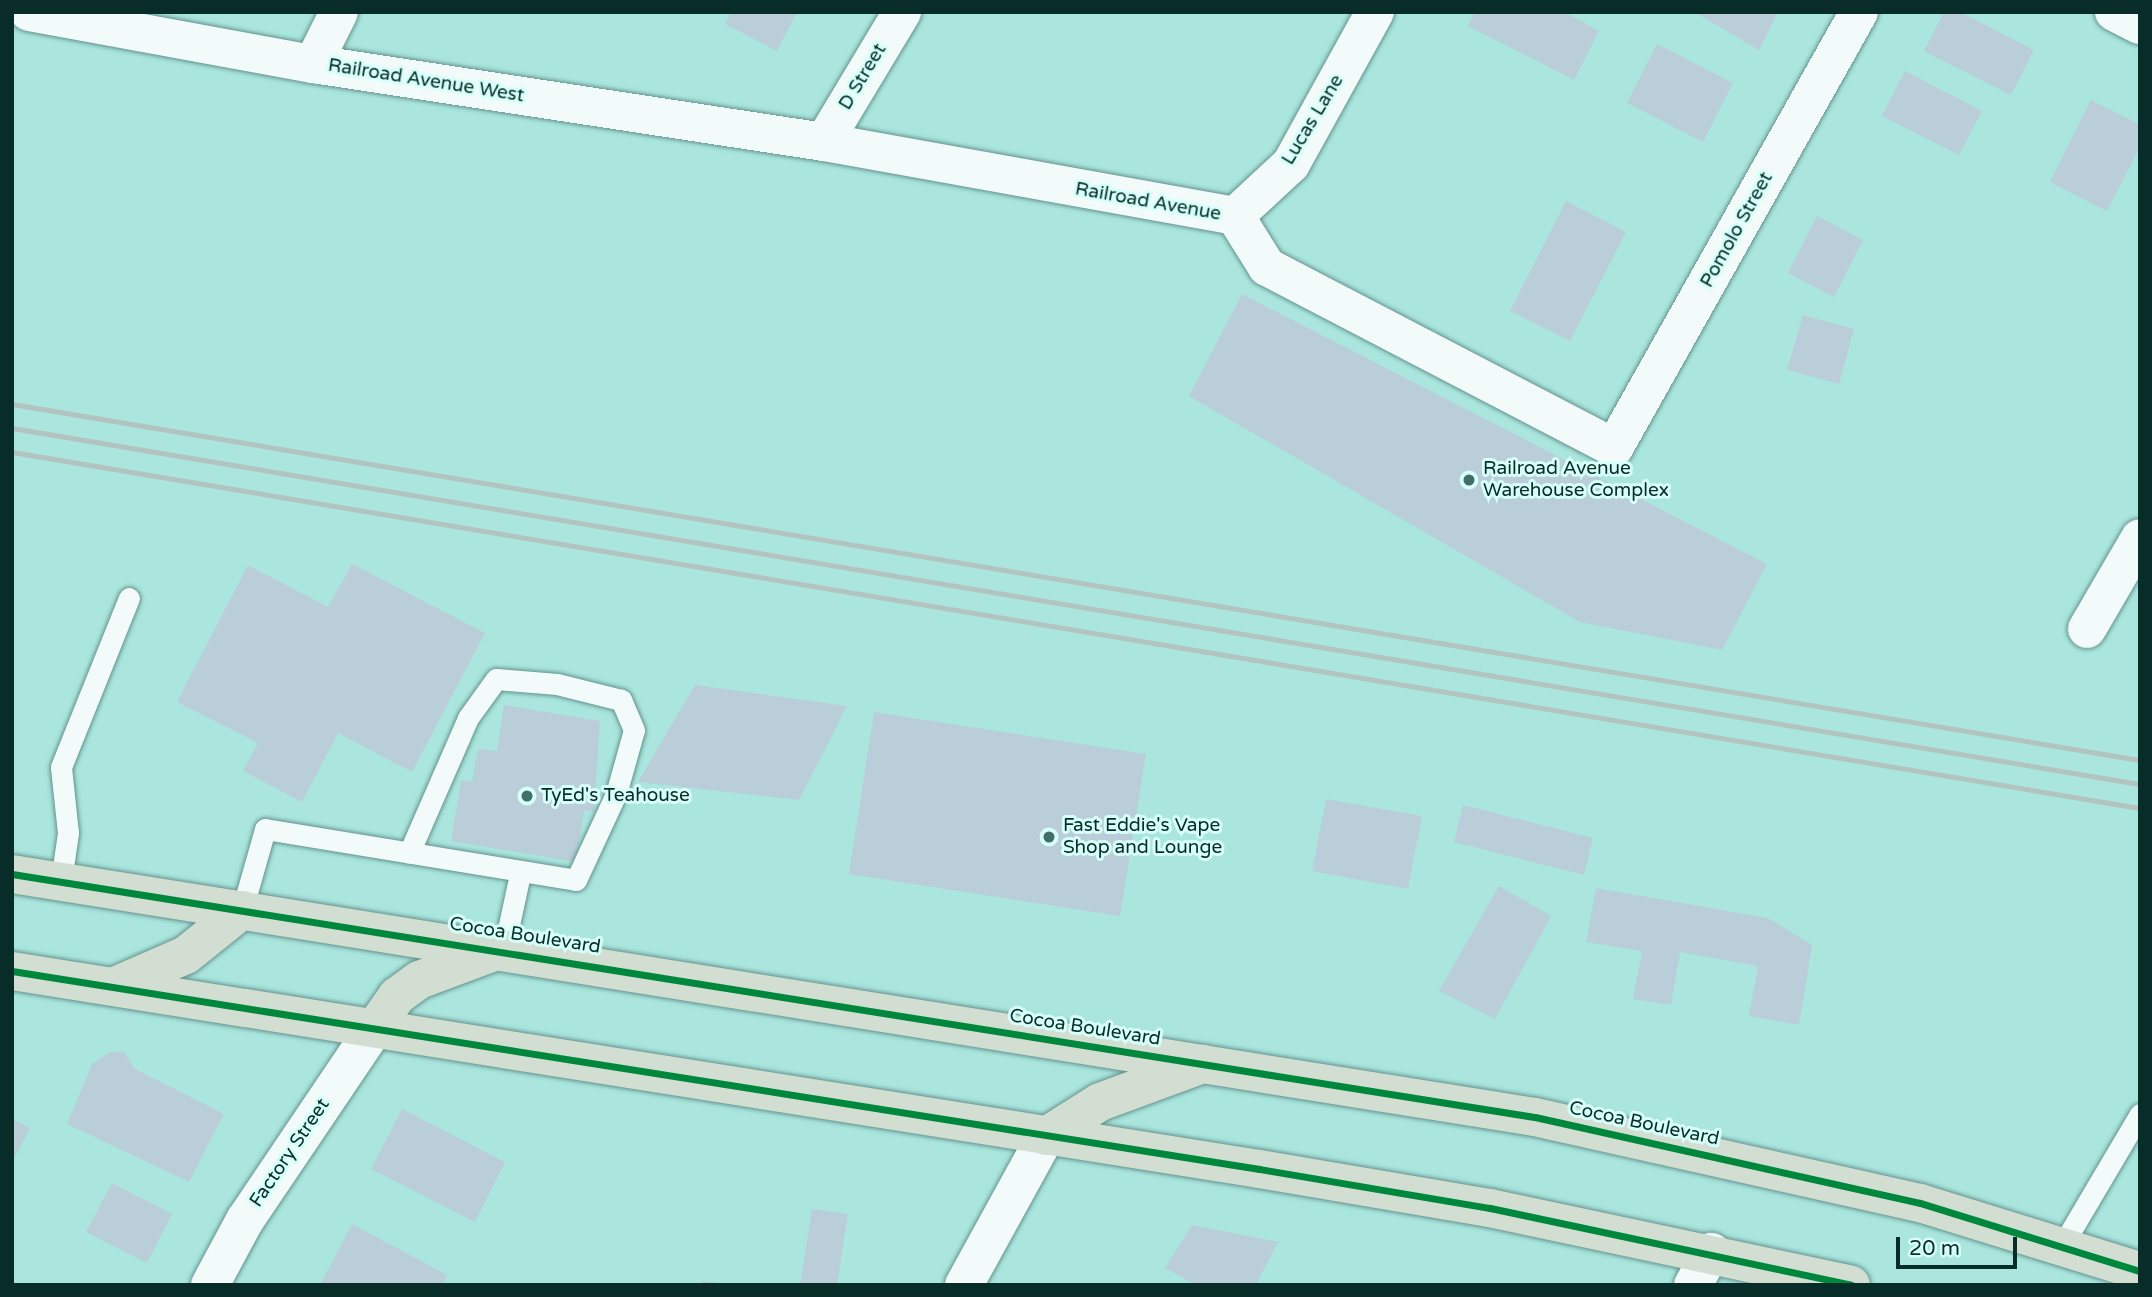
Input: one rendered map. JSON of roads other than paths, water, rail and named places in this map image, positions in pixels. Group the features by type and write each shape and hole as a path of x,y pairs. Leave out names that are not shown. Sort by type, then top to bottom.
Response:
{"main road":[{"name":"Cocoa Boulevard","path":"12,873 504,948 1535,1117 1763,1165 2063,1244 2140,1271"},
{"path":"115,986 186,955 242,910"},
{"path":"376,1026 397,996 419,980 504,948"},
{"path":"12,971 376,1026 1490,1208 1702,1268 1851,1285"},
{"path":"1046,1136 1100,1102 1205,1063"}],"street":[{"name":"Railroad Avenue West","path":"29,12 313,64 824,142"},
{"path":"313,64 339,12"},
{"name":"D Street","path":"824,142 902,12"},
{"name":"Lucas Lane","path":"1235,216 1291,163 1375,12"},
{"name":"Pomolo Street","path":"1614,449 1859,12"},
{"path":"2114,12 2140,25"},
{"name":"Railroad Avenue","path":"824,142 1235,216 1268,267 1614,449"},
{"path":"2087,629 2140,538"},
{"name":"Factory Street","path":"210,1285 245,1220 376,1026"},
{"path":"964,1285 1046,1136"}],"lane":[{"path":"61,881 68,833 61,767 129,598"},
{"path":"242,910 265,829 520,874 576,880 616,794 635,730 621,700 557,684 496,679 468,718 409,853"},
{"path":"504,948 520,874"},
{"path":"2063,1244 2140,1114"}],"railway":[{"path":"12,404 2140,760"},
{"path":"12,428 2140,784"},
{"path":"12,452 2140,808"}],"place":[{"name":"Railroad Avenue Warehouse Complex","path":"1469,480"},
{"name":"TyEd's Teahouse","path":"527,796"},
{"name":"Fast Eddie's Vape Shop and Lounge","path":"1049,837"}]}
